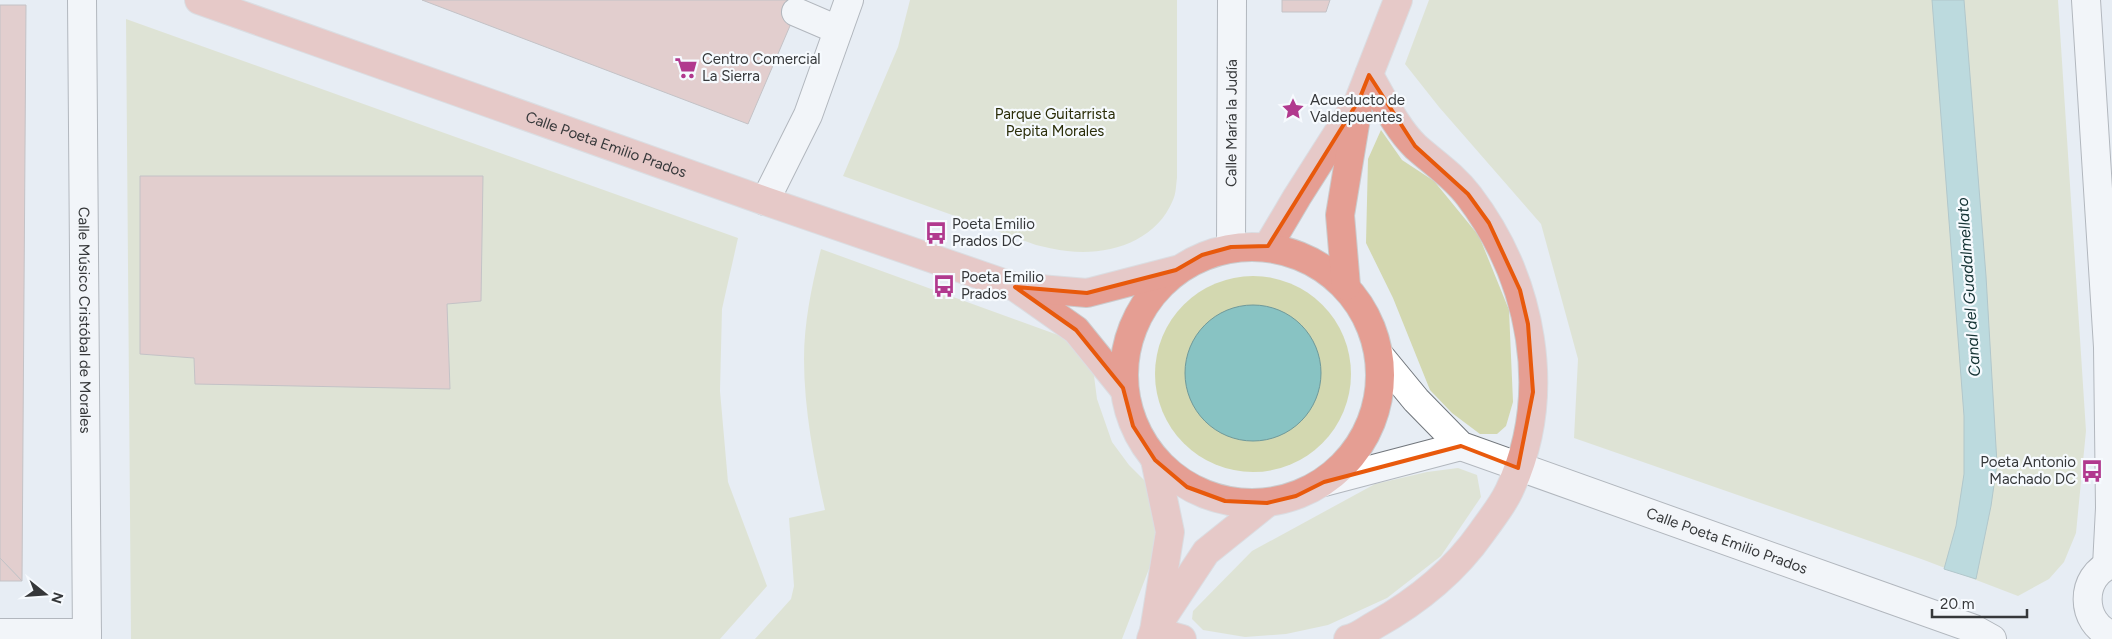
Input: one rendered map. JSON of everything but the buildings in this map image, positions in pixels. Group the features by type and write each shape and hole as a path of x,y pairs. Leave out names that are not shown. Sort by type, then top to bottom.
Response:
{"main road":[{"name":"Calle Poeta Emilio Prados","path":"199,0 765,201 1015,287 1086,293 1176,270"},
{"path":"1268,246 1364,87 1398,0"},
{"path":"1346,286 1340,214 1364,87"},
{"path":"1351,639 1427,592 1451,571 1495,514 1508,492 1518,468 1524,447 1533,392 1533,359 1528,324 1520,290 1506,256 1489,224 1462,188 1444,169 1415,146 1395,120 1364,87"},
{"path":"1268,246 1288,250 1306,257 1328,270 1346,286 1368,318 1379,355 1380,391 1370,426 1351,457 1324,482 1296,496 1267,503 1225,501 1187,486 1155,460 1134,426 1123,388 1127,343 1145,302 1176,270 1202,255 1231,247 1268,246"},
{"name":"Calle Poeta Emilio Prados","path":"1015,287 1076,330 1123,388"},
{"path":"1152,635 1170,532 1155,460"},
{"path":"1152,635 1206,552 1267,503"},
{"path":"1152,635 1182,639"}],"street":[{"name":"Calle Músico Cristóbal de Morales","path":"82,0 87,636"},
{"path":"765,201 808,115 849,0"},
{"name":"Calle María la Judía","path":"1231,247 1232,0"},
{"path":"2086,0 2108,347 2110,508 2110,565 2098,572 2091,583 2087,594 2087,606 2091,617 2108,636"},
{"path":"796,12 838,30"},
{"path":"1324,482 1461,446 1416,400 1379,355"},
{"name":"Calle Poeta Emilio Prados","path":"1461,446 1518,468 1974,629 1992,639"},
{"path":"0,634 87,636"}],"highlighted area":[{"path":"1369,75 1415,146 1468,194 1489,223 1520,290 1528,324 1533,392 1518,468 1461,446 1324,482 1296,496 1267,503 1225,501 1187,487 1155,460 1133,426 1123,388 1076,330 1015,287 1087,293 1176,270 1202,255 1231,247 1268,246 1359,100"}],"green space":[{"name":"Parque Guitarrista Pepita Morales","path":"910,0 1177,0 1177,178 1173,200 1155,226 1143,236 1114,248 1083,252 1059,250 1036,245 843,176 898,47"},
{"path":"1429,0 2058,0 2086,431 2076,533 2064,562 2049,579 2018,596 1924,560 1574,438 1578,359 1541,224 1439,107 1405,64"},
{"path":"126,19 738,238 722,309 720,391 728,482 767,586 720,639 131,639"},
{"path":"1381,130 1402,160 1434,181 1479,236 1509,310 1513,402 1506,426 1497,434 1480,434 1452,413 1430,390 1393,298 1366,243 1368,159"},
{"path":"821,249 1058,335 1079,347 1093,368 1097,399 1112,442 1129,465 1149,485 1159,532 1152,561 1122,639 755,639 791,599 794,586 789,518 825,510 810,435 804,378 805,331"},
{"path":"1253,276 1272,278 1299,288 1315,298 1329,312 1343,337 1349,355 1351,374 1349,393 1339,420 1329,436 1315,450 1290,464 1272,470 1253,472 1234,470 1207,460 1191,450 1177,436 1163,411 1157,393 1155,374 1157,355 1167,328 1177,312 1191,298 1216,284 1234,278"},
{"path":"1458,468 1477,475 1481,497 1441,556 1387,598 1328,625 1286,634 1245,637 1203,630 1192,619 1193,611 1252,551 1375,484 1427,472"}],"water":[{"name":"Canal del Guadalmellato","path":"1932,0 1964,0 1986,276 1997,464 1991,506 1976,579 1944,569 1956,526 1964,474 1964,416"},
{"path":"1253,305 1279,310 1301,325 1316,347 1321,373 1316,399 1301,421 1279,436 1253,441 1227,436 1205,421 1190,399 1185,373 1190,347 1205,325 1227,310"}],"place":[{"name":"Centro Comercial La Sierra","path":"686,68"},
{"name":"Acueducto de Valdepuentes","path":"1293,109"},
{"name":"Poeta Emilio Prados DC","path":"936,233"},
{"name":"Poeta Emilio Prados","path":"944,286"},
{"name":"Poeta Antonio Machado DC","path":"2092,471"}]}
